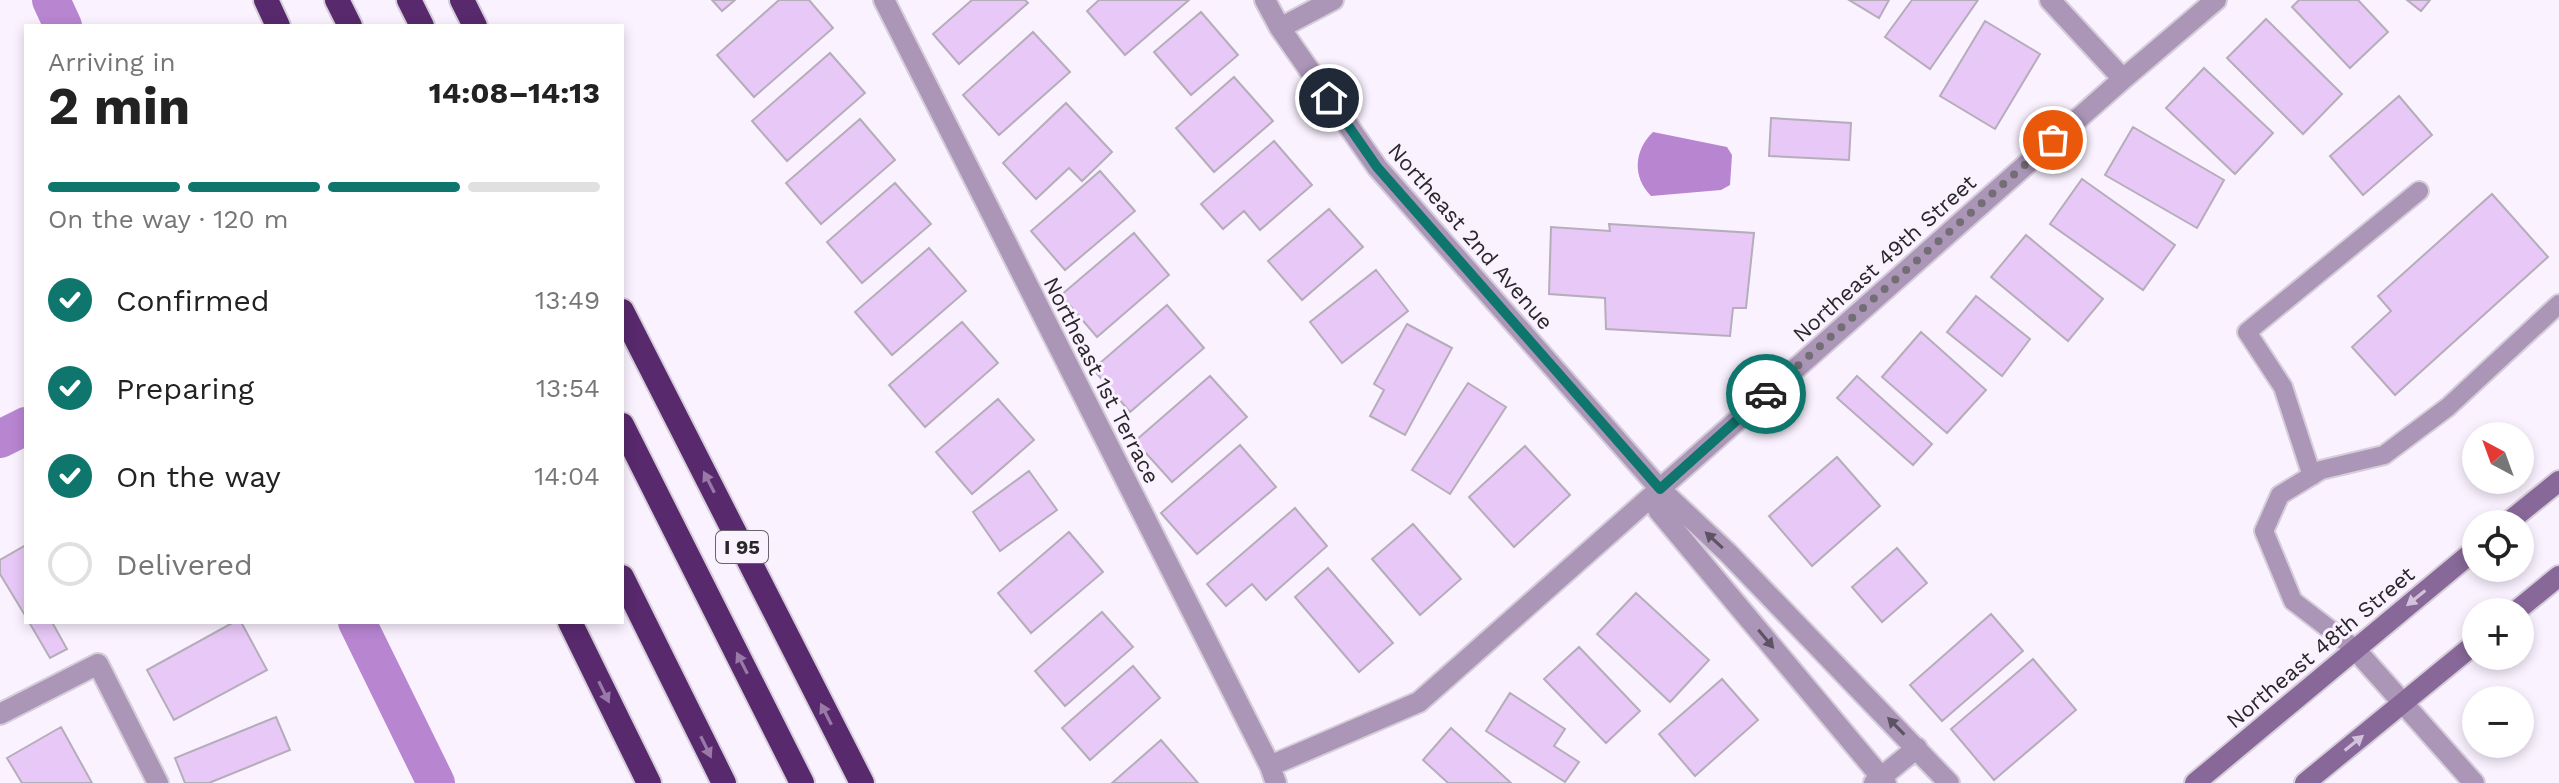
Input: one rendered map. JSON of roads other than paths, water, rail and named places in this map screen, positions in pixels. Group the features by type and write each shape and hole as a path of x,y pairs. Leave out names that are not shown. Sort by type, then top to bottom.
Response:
{"highway":[{"path":"266,0 277,24"},
{"path":"337,0 349,24"},
{"path":"409,0 421,24"},
{"path":"462,0 474,24"},
{"name":"I 95","path":"624,315 862,783"},
{"path":"624,429 802,783"},
{"path":"624,581 724,783"},
{"path":"571,624 649,783"}],"main road":[{"path":"2523,510 2559,481"},
{"name":"Northeast 48th Street","path":"2195,783 2462,560"},
{"path":"2532,598 2559,576"},
{"path":"2305,783 2462,655"}],"street":[{"name":"Northeast 1st Terrace","path":"884,0 1273,774"},
{"name":"Northeast 2nd Avenue","path":"1265,0 1280,28 1377,167 1660,489 1728,553 1949,783"},
{"path":"1280,28 1333,0"},
{"path":"2050,0 2123,79"},
{"name":"Northeast 49th Street","path":"1273,774 1419,702 2216,0"},
{"name":"Northeast 2nd Avenue","path":"1660,489 1658,510 1880,781"},
{"path":"2354,648 2474,783"},
{"path":"0,714 98,664 158,783"},
{"path":"1880,781 1917,748"}],"lane":[{"path":"2312,476 2283,387 2247,332 2419,191"},
{"path":"2354,648 2293,601 2264,531 2280,495 2321,470 2384,455 2448,407 2559,304"}],"waterway":[{"path":"51,0 62,24"},
{"path":"0,439 24,427"},
{"path":"358,624 436,783"}]}
